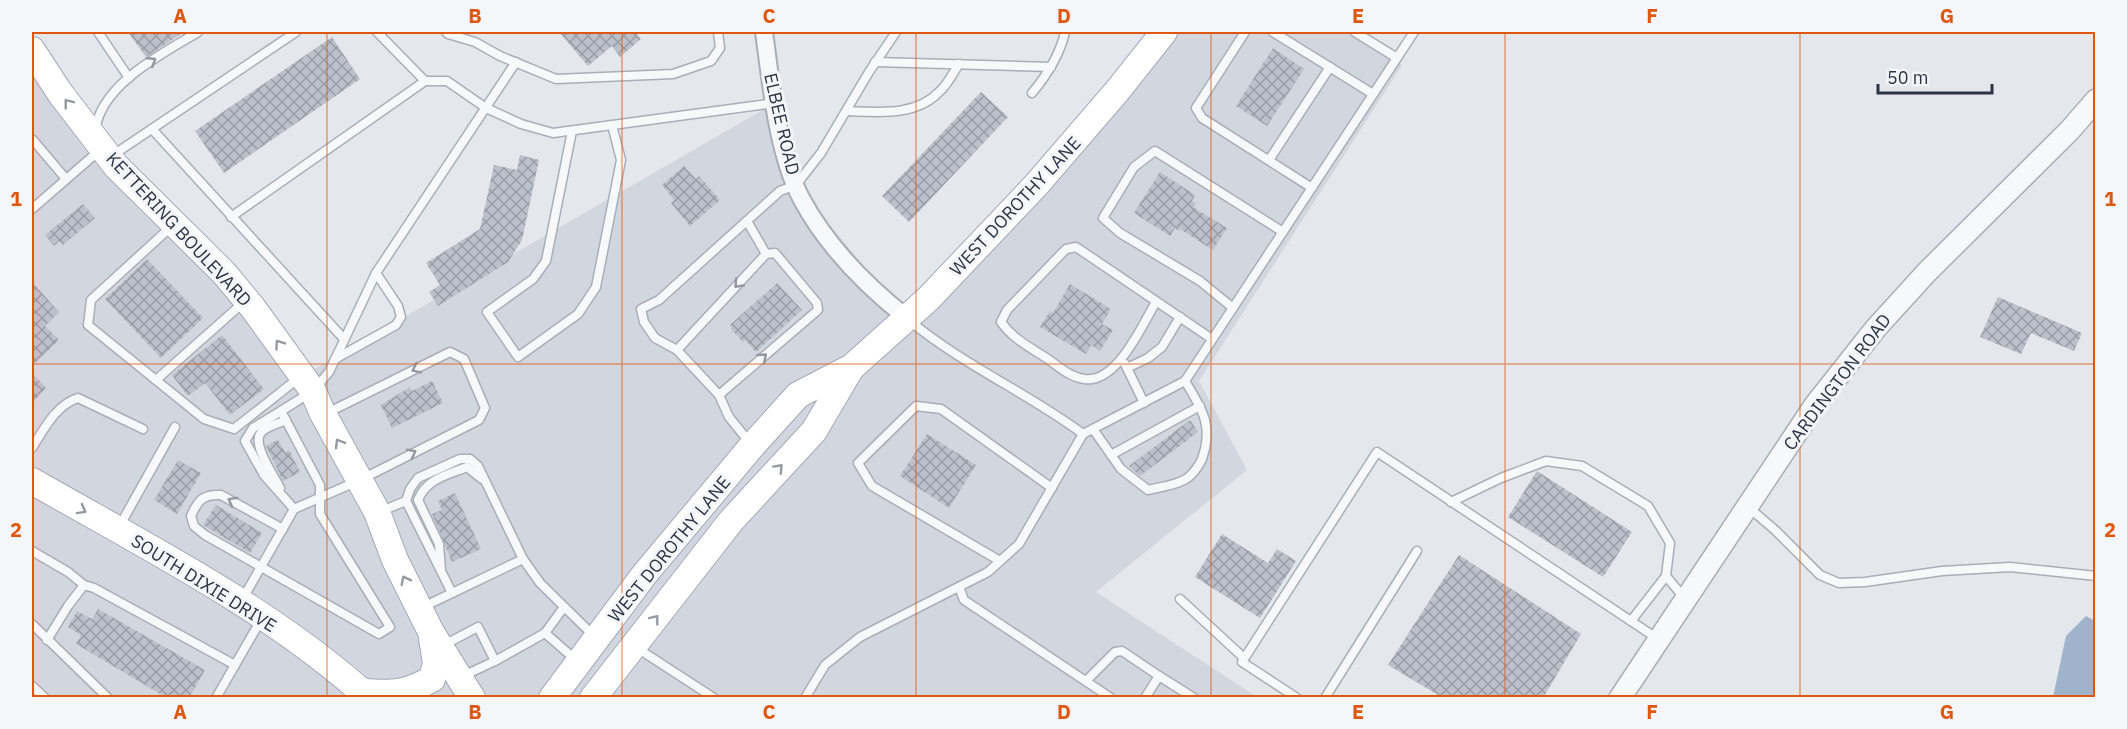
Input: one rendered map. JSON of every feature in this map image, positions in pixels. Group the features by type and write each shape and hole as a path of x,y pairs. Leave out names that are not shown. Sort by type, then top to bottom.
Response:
{"main road":[{"name":"WEST DOROTHY LANE","path":"551,696 644,575 798,395 852,367 928,299 1037,184 1118,90 1164,32"},
{"name":"KETTERING BOULEVARD","path":"32,50 60,93 102,147 224,273 307,384 377,513 395,560 435,643 469,690"},
{"name":"WEST DOROTHY LANE","path":"593,698 731,521 814,431 852,367"},
{"name":"SOUTH DIXIE DRIVE","path":"32,481 240,603 314,653 366,695"},
{"path":"366,695 412,690 432,679 436,663 435,643"}],"street":[{"name":"ELBEE ROAD","path":"764,32 781,136 801,197 826,237 848,264 881,298 907,318"},
{"name":"CARDINGTON ROAD","path":"1620,698 1815,405 1876,328 1927,272 2070,130 2096,100"}],"lane":[{"path":"98,32 129,78"},
{"path":"102,147 96,122 102,105 138,69 198,32"},
{"path":"32,208 102,147 152,129 296,32"},
{"path":"377,32 425,81"},
{"path":"446,32 475,42 556,79 673,74 711,61 720,48 718,32"},
{"path":"752,446 729,417 719,395 677,350 655,338 644,322 641,309 659,300 780,191 796,185 821,153 875,62 896,32"},
{"path":"1032,93 1051,67 1063,43 1065,32"},
{"path":"1245,32 1196,108 1202,118 1312,188"},
{"path":"1273,32 1373,94"},
{"path":"1355,32 1397,58"},
{"path":"805,698 825,665 860,637 988,572 1019,544 1083,434 1185,381 1414,32"},
{"path":"176,223 91,300 88,325 204,419 234,429 329,372 376,273 516,62"},
{"path":"875,62 1051,67"},
{"path":"847,111 895,112 919,106 940,92 959,64"},
{"path":"1269,160 1330,67"},
{"path":"231,217 425,81 447,81 486,108 521,124 553,133 775,103"},
{"path":"572,131 546,261 533,279 487,312 518,357 578,314 596,286 621,160 612,125"},
{"path":"152,129 344,339"},
{"path":"33,140 66,179"},
{"path":"1233,308 1200,281 1120,233 1103,218 1134,167 1155,150 1283,232"},
{"path":"747,221 766,254"},
{"path":"1156,302 1122,358 1104,376 1086,380 1071,375 1009,333 1001,322 1007,310 1066,249 1076,247 1212,339"},
{"path":"677,350 766,254 775,253 817,303 818,310 719,395"},
{"path":"334,359 396,325 401,316 398,306 376,273"},
{"path":"156,380 246,300"},
{"path":"1127,368 1148,358 1162,347 1180,317"},
{"path":"907,318 941,346 1060,417 1083,434"},
{"path":"291,506 320,497 360,480 478,420 485,408 464,358 450,352 324,415"},
{"path":"1122,358 1144,403"},
{"path":"1093,429 1121,470 1148,490 1185,480 1200,465 1206,447 1208,425 1185,381"},
{"path":"291,506 264,475 244,441 253,428 281,411 307,384"},
{"path":"32,448 60,408 68,401 78,398 143,429"},
{"path":"1000,561 872,486 858,463 916,405 941,409 1052,488"},
{"path":"1111,455 1200,406"},
{"path":"281,411 320,485 320,514 390,627 379,634 205,535 194,526 191,516 197,503 210,494 221,495 283,530"},
{"path":"240,603 283,530 291,506 258,446 259,436 266,429 286,420"},
{"path":"118,530 175,427"},
{"path":"1297,698 1242,662 1377,452 1658,639"},
{"path":"452,592 406,501 410,489 418,478 460,459 470,459 478,466 523,559 540,583 597,638"},
{"path":"1450,501 1546,461 1582,466 1648,506 1670,543 1666,576 1631,621"},
{"path":"441,570 439,544 418,500 422,489 432,481 467,467 487,484"},
{"path":"377,513 406,501"},
{"path":"1747,506 1820,575 1839,583 1865,582 1942,571 2010,567 2096,576"},
{"path":"32,551 68,572 84,585 94,588 234,665"},
{"path":"1324,698 1417,551"},
{"path":"419,608 523,559"},
{"path":"1666,576 1685,599"},
{"path":"47,639 84,585"},
{"path":"959,588 964,600 1111,698"},
{"path":"1180,599 1244,658"},
{"path":"469,690 495,661 545,633 564,607"},
{"path":"216,698 262,618"},
{"path":"32,624 108,698"},
{"path":"435,643 478,627 495,661"},
{"path":"545,633 579,662"},
{"path":"634,646 714,698"},
{"path":"1086,681 1116,652 1122,651 1194,698"},
{"path":"1145,698 1160,676"},
{"path":"32,686 45,698"}],"shaded area":[{"path":"1158,32 1351,32 1402,65 1199,381 1247,470 1096,592 1257,697 32,697 32,50 302,376 775,103 796,185 907,318"}],"water":[{"path":"2086,616 2095,621 2095,697 2053,697 2066,636"}],"building":[{"path":"128,32 184,32 146,57"},
{"path":"559,32 635,32 641,39 620,57 612,46 588,66"},
{"path":"332,37 360,79 224,173 195,131"},
{"path":"1273,48 1304,69 1267,126 1236,106"},
{"path":"981,92 1008,117 909,222 882,196"},
{"path":"520,155 539,160 522,240 508,262 438,306 429,292 440,285 426,263 480,229 494,165 517,170"},
{"path":"684,166 696,179 699,176 720,200 690,226 671,203 674,200 662,185"},
{"path":"1160,172 1195,195 1192,201 1196,204 1193,207 1227,228 1213,250 1180,229 1175,228 1170,236 1134,213"},
{"path":"83,204 95,218 63,245 59,241 54,246 45,235"},
{"path":"147,259 203,318 161,358 105,299"},
{"path":"32,282 59,312 45,326 59,340 32,366"},
{"path":"777,283 802,310 756,352 745,340 743,342 730,325"},
{"path":"1070,284 1111,309 1102,324 1113,330 1100,351 1091,345 1086,354 1040,327 1050,311 1053,313"},
{"path":"1998,297 2082,333 2074,351 2031,333 2021,354 1980,337"},
{"path":"222,335 264,389 230,415 205,383 188,396 172,375"},
{"path":"32,373 46,388 32,403"},
{"path":"432,381 443,403 392,428 381,405 410,387 412,391"},
{"path":"1190,420 1198,432 1140,476 1129,466"},
{"path":"927,434 976,465 949,508 900,476"},
{"path":"278,440 285,452 289,450 300,472 283,481 266,446"},
{"path":"178,460 201,473 177,514 154,500"},
{"path":"1537,471 1632,532 1603,577 1508,517"},
{"path":"455,493 481,549 452,562 432,514 442,510 438,501"},
{"path":"216,505 262,533 250,553 203,525"},
{"path":"1222,534 1268,563 1277,549 1296,561 1260,618 1195,577"},
{"path":"1459,555 1581,634 1543,698 1443,698 1388,665"},
{"path":"98,609 205,670 189,698 167,698 76,644 81,635 68,627 77,611 92,619"}]}
